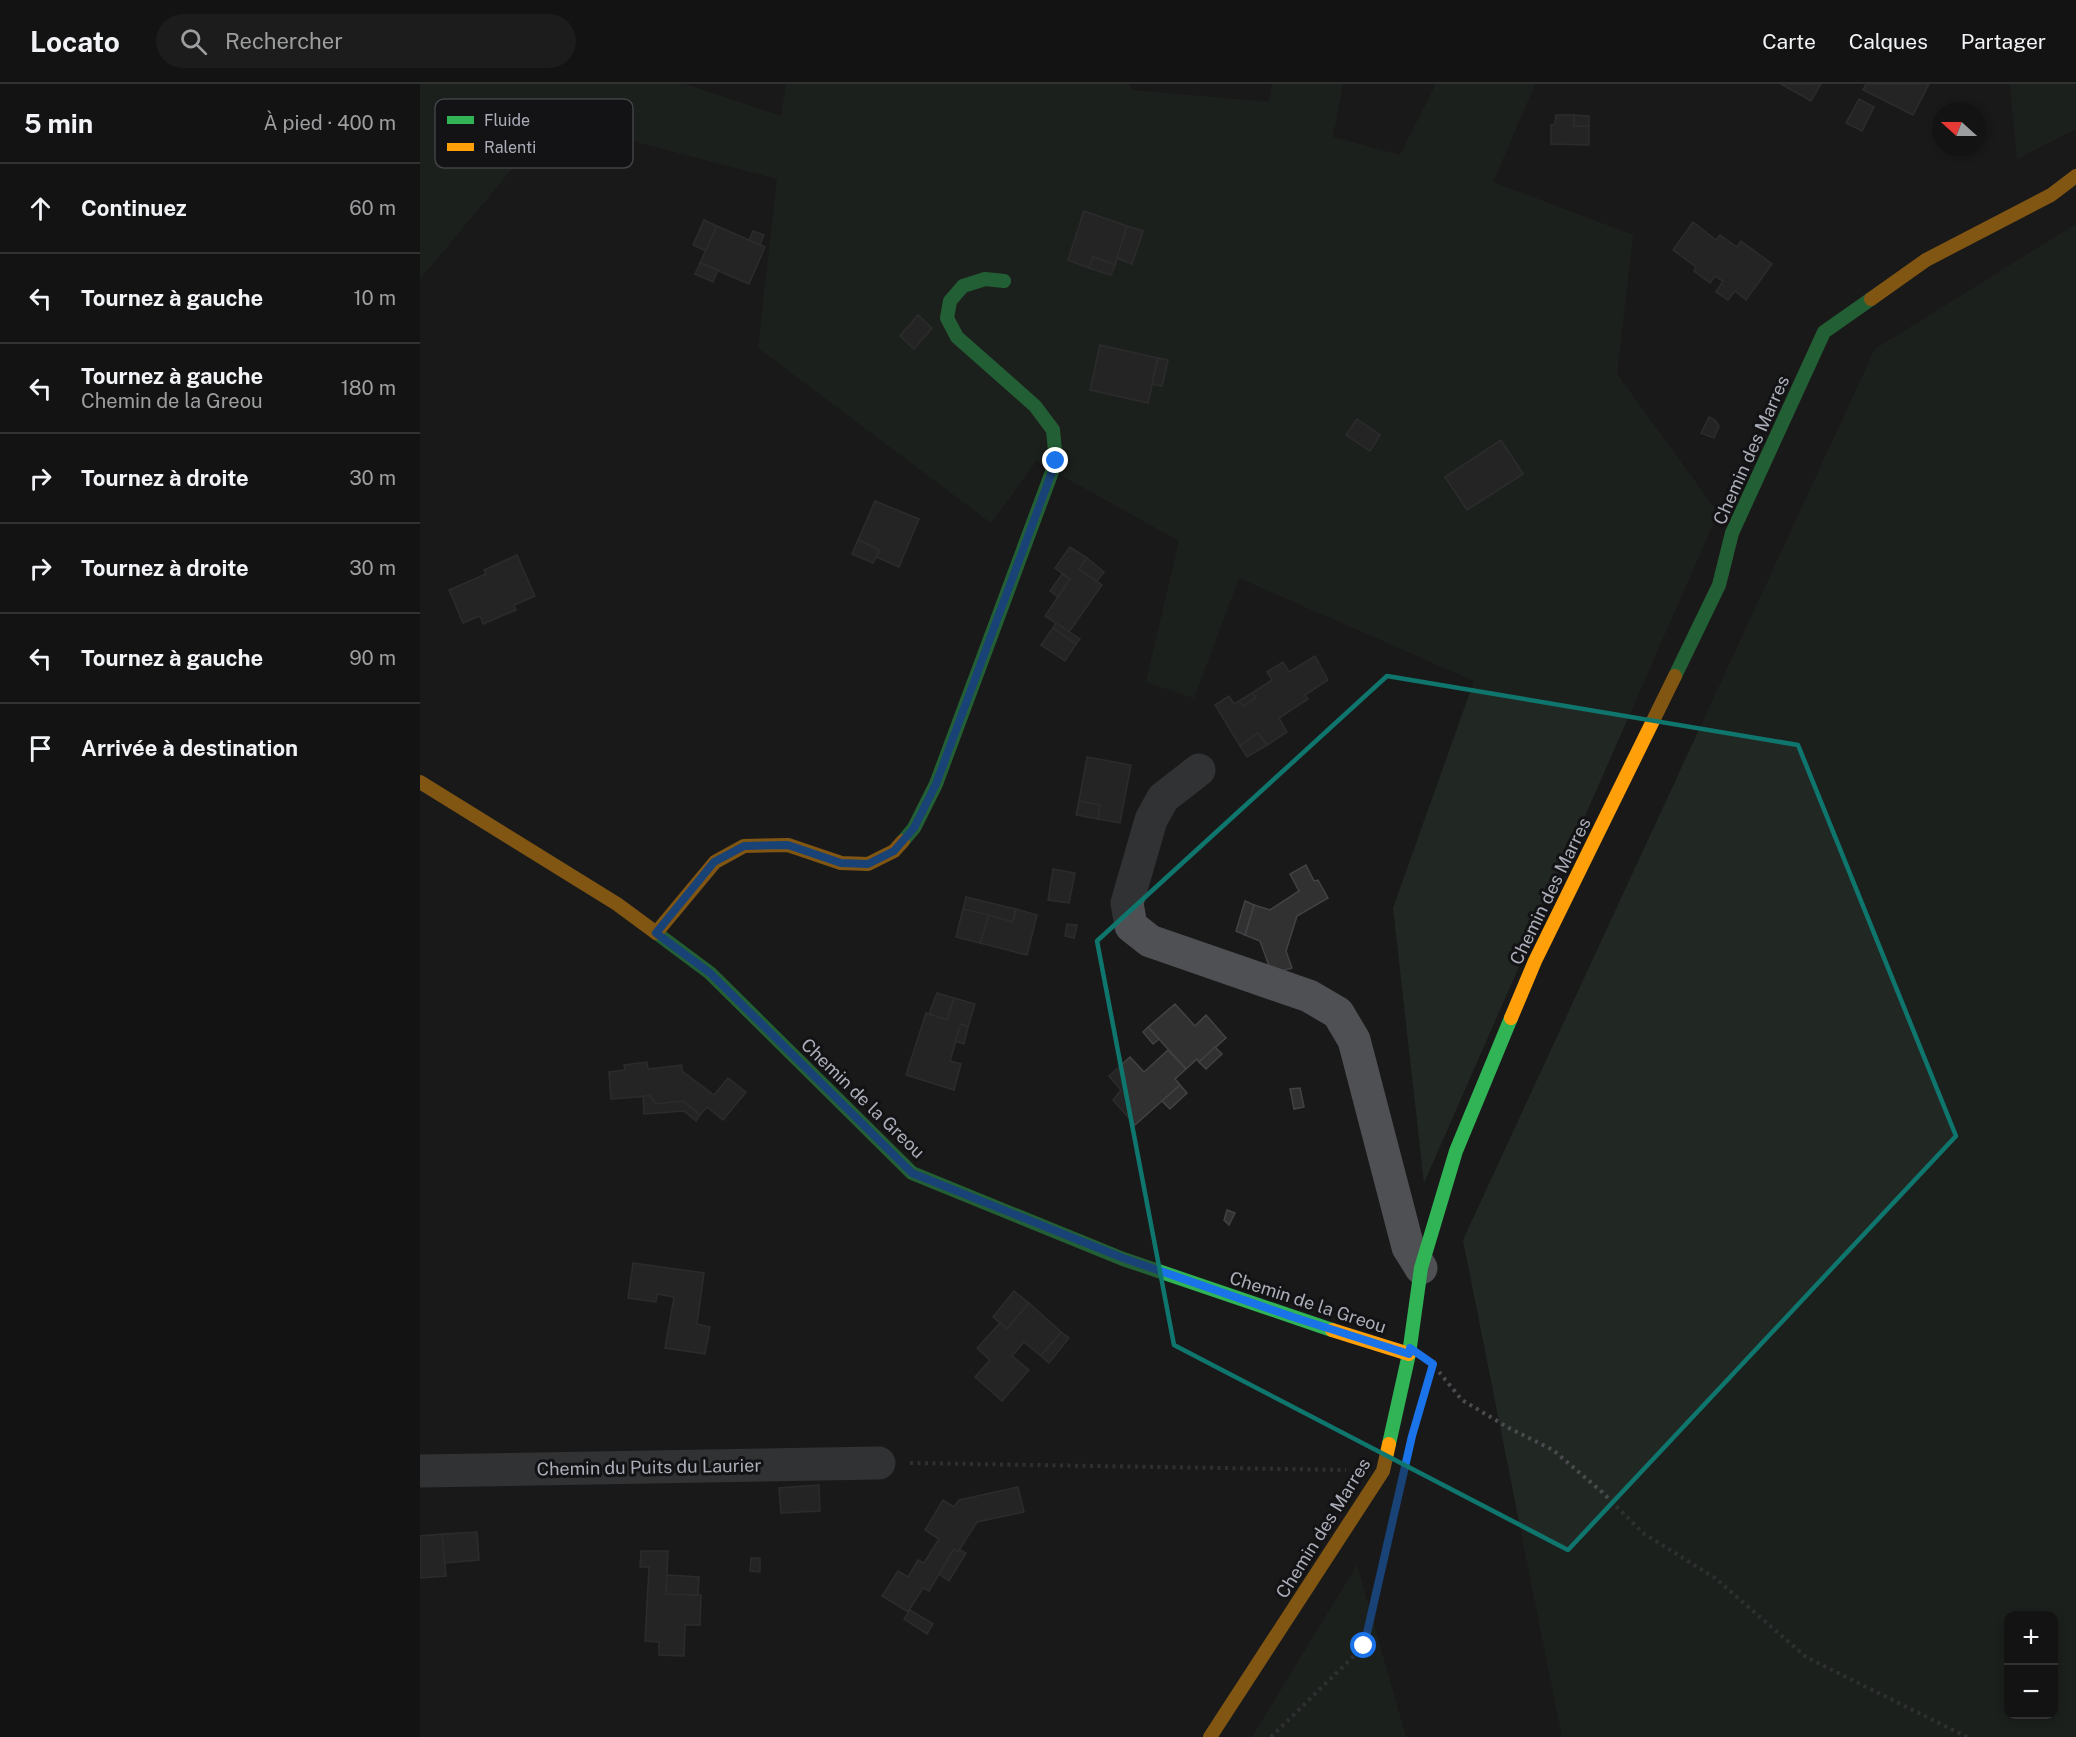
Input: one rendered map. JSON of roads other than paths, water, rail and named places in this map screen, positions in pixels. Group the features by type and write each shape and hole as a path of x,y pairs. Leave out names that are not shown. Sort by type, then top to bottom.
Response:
{"street":[{"name":"Chemin des Marres","path":"1210,1737 1383,1471 1410,1351 1421,1269 1456,1151 1535,961 1719,585 1732,533 1824,332 1926,260 2051,195 2076,176"},
{"path":"656,933 714,862 744,846 788,845 841,863 868,864 894,851 914,828 936,784 1056,461 1053,430 1035,406 957,337 947,318 950,301 963,286 985,279 1004,281"},
{"path":"1199,770 1163,798 1150,820 1127,903 1131,926 1150,941 1309,996 1338,1013 1354,1040 1408,1247 1421,1269"},
{"name":"Chemin de la Greou","path":"420,782 617,904 710,973 912,1173 1123,1258 1293,1317 1410,1351"},
{"name":"Chemin du Puits du Laurier","path":"420,1471 879,1463"}]}
